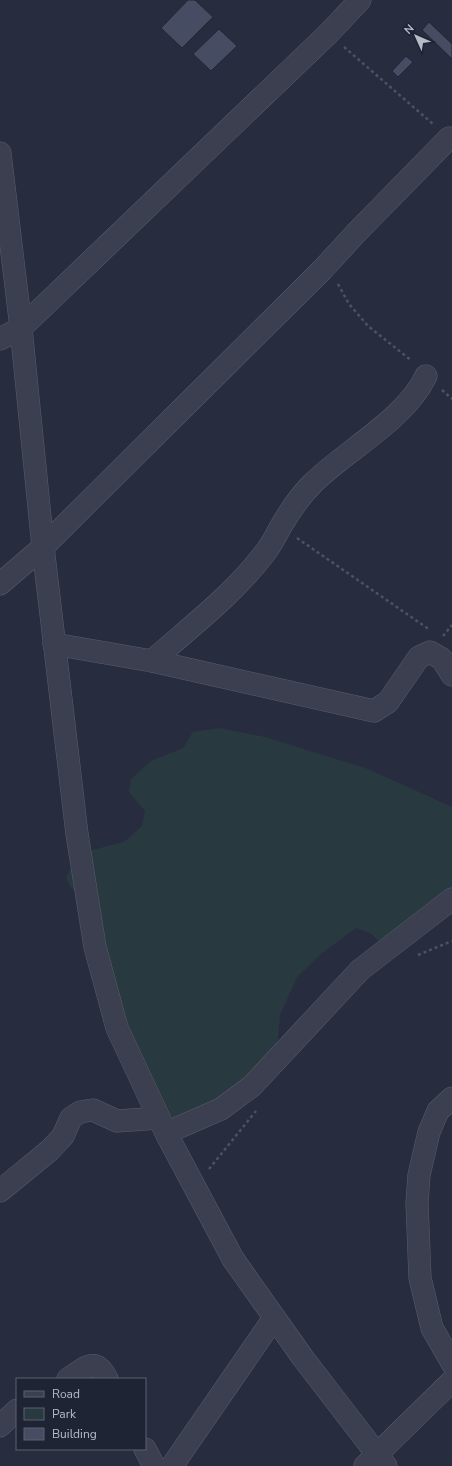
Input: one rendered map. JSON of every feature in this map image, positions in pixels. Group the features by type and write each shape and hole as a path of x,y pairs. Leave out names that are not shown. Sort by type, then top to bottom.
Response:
{"street":[{"path":"0,339 21,328 329,33 360,0"},
{"path":"0,584 43,547 322,270 449,138"},
{"path":"0,153 21,328 43,547 77,834 95,947 117,1028 162,1125 232,1259 376,1462 452,1381"},
{"path":"152,661 238,584 265,554 281,526 311,485 342,457 388,422 419,390 426,376"},
{"path":"54,644 152,661 374,711 388,702 419,657 430,652 442,659 452,675"},
{"path":"0,1191 50,1150 63,1136 71,1118 80,1112 93,1110 117,1121 162,1125 221,1109 252,1086 360,970 452,899"},
{"path":"452,1098 438,1111 429,1132 419,1175 417,1203 420,1278 432,1328 452,1363"},
{"path":"172,1466 274,1318"},
{"path":"70,1378 90,1366 96,1365 101,1368 106,1378"},
{"path":"0,1426 16,1411"},
{"path":"145,1450 154,1466"}],"path":[{"path":"329,33 449,138"},
{"path":"322,270 340,285 349,304 368,326 416,365 426,376 452,398"},
{"path":"281,526 435,634"}],"green space":[{"path":"219,728 265,737 368,769 452,807 452,896 381,943 370,933 356,928 322,953 297,977 280,1015 277,1049 253,1075 211,1109 175,1122 153,1101 97,977 106,941 95,916 70,886 66,877 80,853 124,842 142,826 145,811 129,792 131,779 151,761 183,748 193,732"}],"building":[{"path":"188,0 195,0 213,17 182,48 161,28"},
{"path":"429,22 452,44 452,59 422,30"},
{"path":"219,29 237,46 211,71 193,54"},
{"path":"406,56 413,62 398,77 392,71"}]}
